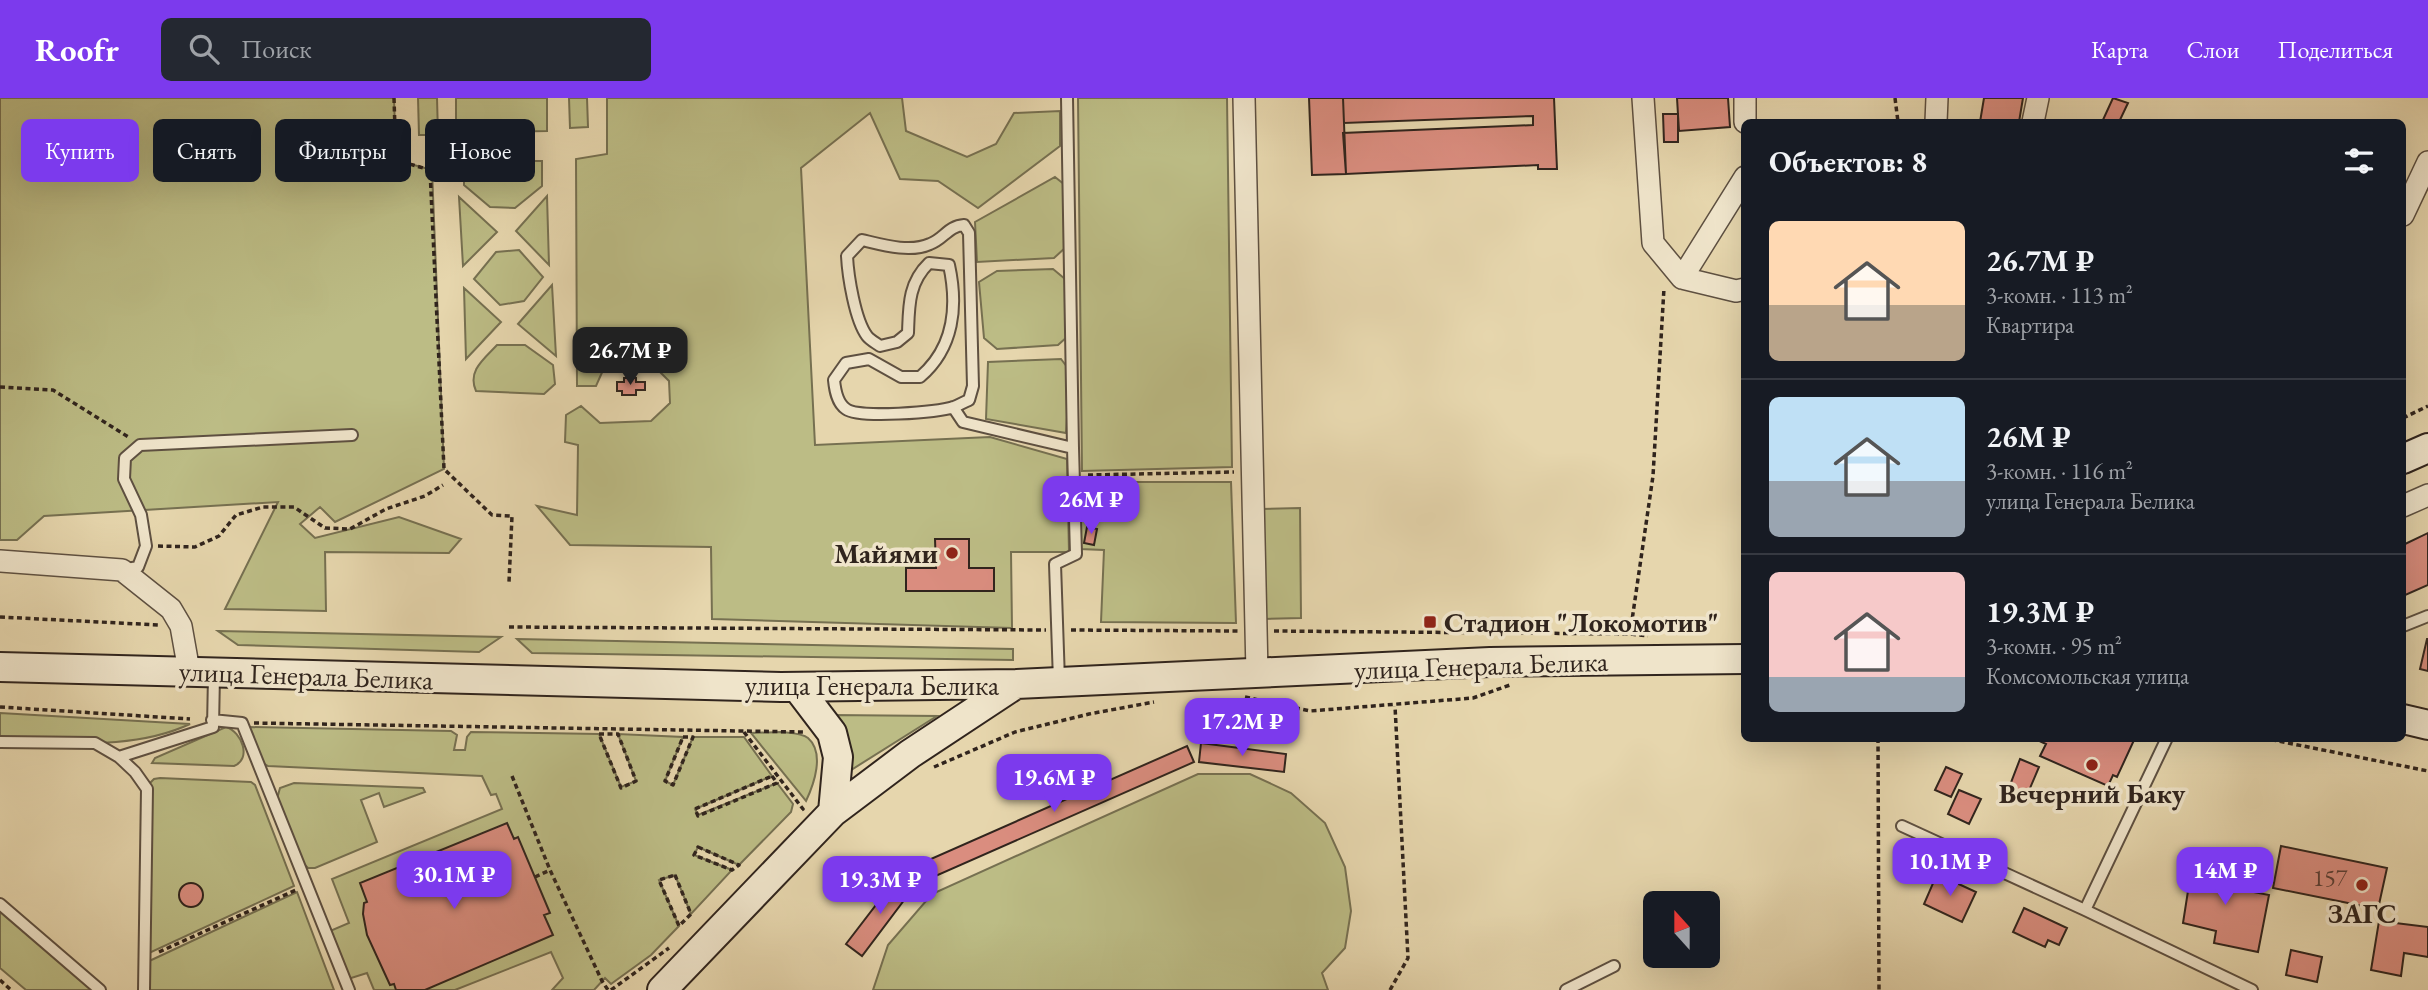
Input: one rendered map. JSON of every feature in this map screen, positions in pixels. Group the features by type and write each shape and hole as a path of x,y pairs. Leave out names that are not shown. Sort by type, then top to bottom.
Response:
{"main road":[{"path":"2406,458 2428,447"},
{"name":"улица Генерала Белика","path":"0,667 797,687 1016,684 1490,662 1741,659"},
{"path":"662,990 820,807 909,754 1016,684"},
{"path":"797,687 832,733 838,757 820,807"},
{"path":"2406,720 2428,725"}],"street":[{"path":"1244,98 1257,673"},
{"path":"1643,98 1653,243 1682,278 1741,290"},
{"path":"1745,98 1745,119"},
{"path":"1936,119 1937,98"},
{"path":"2034,119 2038,98"},
{"path":"2406,209 2428,162"},
{"path":"1682,278 1741,183"},
{"path":"2406,505 2428,495"},
{"path":"0,561 122,570 171,608 201,672"}],"lane":[{"path":"1059,681 1055,564 1076,554 1067,98"},
{"path":"964,225 969,233 974,386 969,400 953,407 876,415 858,414 845,409 836,395 834,380 846,363 869,359 901,377 920,377 935,364 946,345 953,313 953,284 949,265 929,263 919,273 909,297 908,333 897,342 880,346 867,337 848,278 846,256 862,240 914,248 932,244 955,226 964,225"},
{"path":"953,407 963,422 1073,448"},
{"path":"122,570 138,567 146,546 141,515 124,479 125,458 140,445 352,435"},
{"path":"2406,625 2428,616"},
{"path":"119,757 213,727 201,672"},
{"path":"212,720 242,723 349,990"},
{"path":"0,742 95,743 119,757 135,772 147,789 144,990"},
{"path":"2085,910 2165,742"},
{"path":"1902,826 2252,990"},
{"path":"0,904 100,990"},
{"path":"1566,990 1614,966"}],"path":[{"path":"394,98 396,160 430,170 444,469 492,515 512,516 509,582"},
{"path":"1895,98 1898,119"},
{"path":"1630,634 1653,476 1665,274 1682,278"},
{"path":"0,387 53,390 140,445"},
{"path":"2406,417 2428,406"},
{"path":"1074,475 1254,472"},
{"path":"146,546 195,547 219,536 236,515 263,507 294,508 325,528 349,529 386,509 425,496 443,485"},
{"path":"0,617 181,626"},
{"path":"1233,698 1245,697 1310,711 1474,698 1510,685"},
{"path":"931,768 1015,732 1156,701"},
{"path":"1390,990 1408,958 1395,706"},
{"path":"0,707 212,720"},
{"path":"242,723 687,734 804,733 810,740"},
{"path":"744,732 803,809"},
{"path":"599,734 618,734 636,781 621,788 612,766 599,734"},
{"path":"687,734 693,737 673,785 665,781 683,737 687,734"},
{"path":"1878,742 1879,990"},
{"path":"2283,742 2428,771"},
{"path":"512,776 550,870 602,981 610,990 671,947"},
{"path":"772,776 777,783 698,816 695,809 772,776"},
{"path":"793,819 803,809 820,807"},
{"path":"698,846 739,865 732,870 694,855 698,846"},
{"path":"535,877 550,870"},
{"path":"675,875 679,884 691,914 679,926 674,915 659,880 675,875"},
{"path":"145,958 307,885"},
{"path":"0,980 11,990"}],"green space":[{"path":"0,98 394,98 395,119 275,119 275,182 411,182 411,164 425,168 425,182 432,182 444,469 335,522 320,507 300,524 315,538 399,517 461,539 449,553 325,552 326,611 225,609 278,502 44,516 17,540 0,540"},
{"path":"418,98 437,98 438,119 425,119 425,135 419,135"},
{"path":"456,98 547,98 547,131 535,131 535,119 456,119"},
{"path":"569,98 587,98 588,127 570,128"},
{"path":"607,98 902,98 906,131 967,157 996,144 1014,113 1060,111 1060,146 978,208 938,181 900,179 870,113 801,168 815,445 990,437 1067,459 1069,552 1011,552 1012,628 712,619 711,547 570,545 537,506 577,515 578,445 565,442 566,415 581,406 600,423 651,421 670,403 669,381 650,362 604,368 596,386 577,386 576,159 607,154"},
{"path":"1078,98 1227,98 1232,467 1082,471"},
{"path":"535,161 542,161 542,186 515,208 490,207 464,185 464,182 535,182"},
{"path":"1055,177 1065,185 1066,247 1054,258 977,262 975,222"},
{"path":"547,196 549,265 516,231"},
{"path":"459,197 497,232 463,266"},
{"path":"519,250 543,277 524,301 500,305 474,279 496,252"},
{"path":"1053,269 1065,279 1068,336 1058,345 997,349 984,338 979,282 997,271"},
{"path":"552,285 556,356 518,324"},
{"path":"464,288 501,322 466,359"},
{"path":"497,345 525,345 553,365 555,384 544,394 476,391 475,371"},
{"path":"1061,359 1070,371 1066,433 986,419 988,362"},
{"path":"1081,482 1231,482 1236,623 1101,622 1104,550 1080,549"},
{"path":"1300,508 1301,618 1263,619 1261,509"},
{"path":"218,631 501,637 479,652 238,645"},
{"path":"517,639 1013,649 1013,660 532,653"},
{"path":"0,713 190,724 168,733 121,742 0,742"},
{"path":"831,715 937,716 840,777"},
{"path":"226,727 237,734 243,746 243,758 234,766 152,763 155,758"},
{"path":"249,727 451,731 457,735 454,750 465,750 467,737 471,732 599,734 621,787 636,781 618,734 683,737 665,781 673,785 693,737 744,737 772,776 695,809 698,815 777,783 793,804 791,812 739,865 698,847 694,855 732,870 691,914 675,875 659,880 679,926 651,955 611,984 605,978 594,990 552,990 563,978 551,952 455,990 374,990 367,973 348,979 330,931 349,923 332,879 502,809 496,794 491,795 482,776 268,766 263,763"},
{"path":"781,732 805,736 816,752 815,778 806,801 751,733"},
{"path":"1198,774 1250,774 1291,793 1325,823 1345,867 1351,911 1345,948 1322,973 1328,990 873,990 888,945 932,894"},
{"path":"154,779 251,782 255,785 294,886 147,954 148,785"},
{"path":"294,783 423,788 425,792 384,807 379,793 361,800 377,842 315,868 308,868 302,862 277,799 280,788"},
{"path":"297,892 334,990 144,990 145,963"},
{"path":"0,904 100,990 26,990 0,968"}],"building":[{"path":"1309,98 1343,98 1346,174 1312,175"},
{"path":"1343,98 1554,98 1557,169 1538,169 1538,165 1346,174 1343,133 1533,125 1533,116 1344,123"},
{"path":"1677,98 1728,98 1730,127 1679,131"},
{"path":"1984,98 2023,98 2020,119 1980,119"},
{"path":"2113,98 2128,103 2120,119 2103,119"},
{"path":"1663,114 1678,114 1678,142 1664,142"},
{"path":"624,378 636,378 636,382 645,382 645,390 636,390 636,395 622,395 622,391 617,391 617,382 624,382"},
{"path":"1087,527 1097,529 1094,545 1084,543"},
{"path":"2428,533 2428,585 2406,595 2406,544"},
{"name":"Майями","path":"935,539 969,539 969,568 994,568 994,591 906,591 906,568 936,568"},
{"path":"2428,639 2428,671 2420,669"},
{"name":"Вечерний Баку","path":"2042,742 2133,742 2117,777 2113,775 2108,786 2040,756 2046,744"},
{"path":"1201,743 1286,754 1284,772 1199,762"},
{"path":"1187,746 1194,762 922,882 915,866"},
{"path":"2020,759 2039,767 2025,800 2007,793"},
{"path":"1946,767 1962,774 1951,797 1935,790"},
{"path":"1959,790 1981,799 1969,824 1948,814"},
{"path":"507,823 514,839 518,837 550,913 544,915 553,935 425,990 396,990 394,984 390,985 367,935 363,914 364,903 367,902 360,883"},
{"path":"2281,846 2387,868 2378,909 2273,888"},
{"path":"2193,859 2231,868 2228,887 2269,895 2258,952 2214,943 2216,931 2183,923"},
{"path":"1937,874 1976,892 1962,922 1924,904"},
{"path":"899,875 914,887 862,956 846,944"},
{"path":"191,883 202,890 203,895 196,906 191,907 180,900 179,895 186,884"},
{"path":"2024,908 2067,928 2059,945 2048,940 2045,947 2013,932"},
{"path":"2379,921 2428,927 2428,957 2404,953 2401,976 2371,970"},
{"path":"2291,950 2322,957 2317,982 2286,975"}],"place":[{"name":"Майями","path":"952,553"},
{"name":"Стадион \"Локомотив\"","path":"1430,622"},
{"name":"Вечерний Баку","path":"2092,765"},
{"name":"ЗАГС","path":"2362,885"}]}
